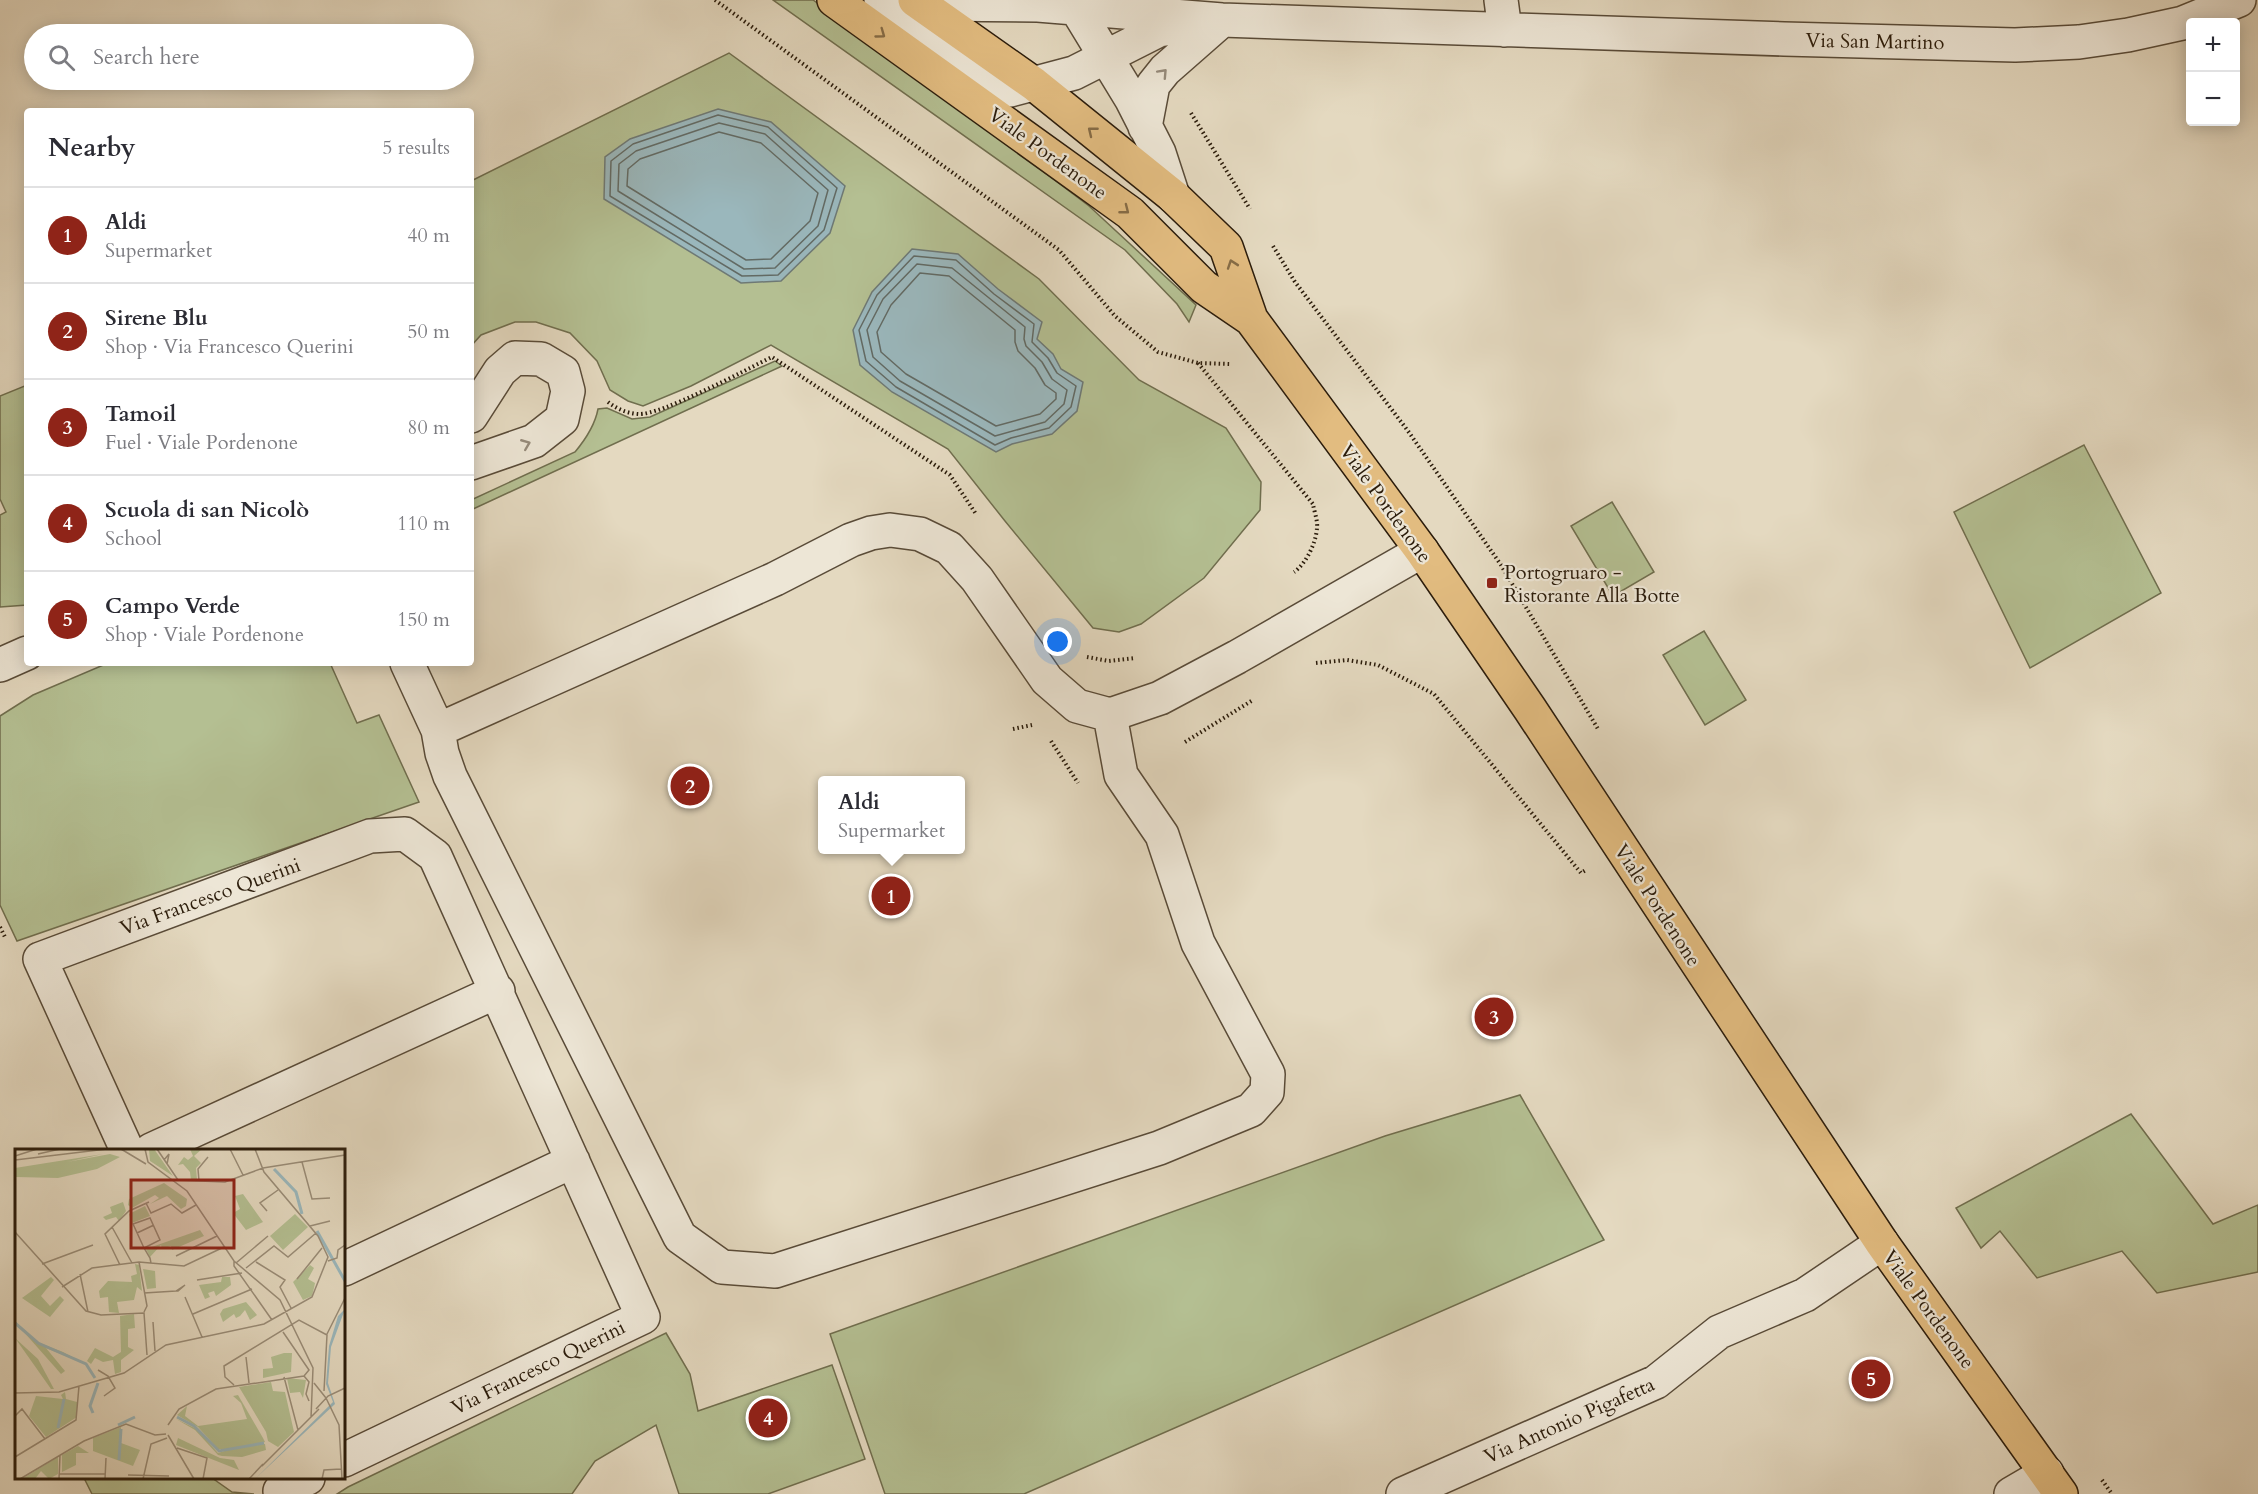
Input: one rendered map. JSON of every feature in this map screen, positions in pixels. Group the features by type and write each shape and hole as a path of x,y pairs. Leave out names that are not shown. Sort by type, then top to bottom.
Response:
{"main road":[{"name":"Viale Pordenone","path":"834,0 1130,213 1203,287 1251,319"},
{"name":"Viale Pordenone","path":"917,2 1034,84 1173,196 1226,247 1251,319 1422,551 1536,719 1882,1243 2054,1484"}],"street":[{"name":"Viale Pordenone","path":"881,0 1011,90 1034,84"},
{"name":"Via San Martino","path":"917,2 1036,3 1222,20 1503,15 1795,40 2004,45 2058,43 2128,35 2183,23 2239,0"},
{"path":"1076,8 1132,100 1159,153 1173,196"},
{"name":"Via San Martino","path":"1034,84 1074,73 1159,30 1222,20"},
{"path":"1145,128 1153,85 1165,70 1222,20"},
{"path":"474,411 500,371 515,358 541,359 563,372 568,391 562,419 534,441 474,462"},
{"path":"438,730 775,579 851,540 871,533 891,530 921,534 949,548 977,579 1047,680 1077,706 1110,715 1170,693 1238,657 1422,551"},
{"path":"0,666 24,654"},
{"path":"408,666 438,730 442,753 450,776 680,1237 722,1268 775,1271 1159,1148 1251,1110 1268,1092 1268,1074 1198,943 1162,835 1121,775 1110,715"},
{"name":"Via Francesco Querini","path":"127,1149 40,959 370,836 405,834 435,856 498,991 643,1317 345,1460"},
{"path":"153,1149 498,991"},
{"path":"345,1269 573,1161"},
{"name":"Via Antonio Pigafetta","path":"1403,1494 1656,1382 1719,1332 1805,1295 1882,1243"},
{"path":"2011,1494 2054,1484"}],"path":[{"path":"715,0 1059,250 1115,316 1158,352 1198,363 1286,366"},
{"path":"1165,70 1252,211"},
{"path":"1270,242 1295,282 1408,431 1501,565 1602,736"},
{"path":"603,399 618,410 640,415 663,408 772,357 950,475 976,514"},
{"path":"1198,363 1313,504 1317,527 1313,545 1300,568 1291,574"},
{"path":"1080,656 1109,661 1142,657"},
{"path":"1312,664 1347,660 1378,666 1434,694 1581,873"},
{"path":"1185,742 1260,695"},
{"path":"1013,729 1039,723"},
{"path":"1045,733 1084,792"},
{"path":"2099,1474 2112,1494"}],"green space":[{"path":"773,0 813,0 1089,206 1196,305 1189,322 1177,304 1125,250"},
{"path":"729,53 1039,279 1139,380 1226,428 1261,482 1260,510 1204,578 1141,624 1119,632 1093,628 948,449 771,345 691,386 643,406 628,401 610,390 597,361 570,333 536,322 515,322 481,335 474,343 474,180"},
{"path":"775,361 782,366 474,509 474,499 575,452 595,421 598,409 607,408 632,419 650,417"},
{"path":"24,386 24,605 0,607 0,515 6,512 0,499 0,396"},
{"path":"2084,445 2161,593 2030,668 1954,512"},
{"path":"1612,502 1654,572 1613,596 1571,526"},
{"path":"1704,631 1746,700 1705,725 1663,655"},
{"path":"101,666 331,666 357,723 379,715 419,802 17,941 0,905 0,716 33,695"},
{"path":"1520,1095 1604,1240 1024,1494 885,1494 830,1334 1385,1136"},
{"path":"2131,1114 2213,1224 2258,1205 2258,1272 2157,1293 2122,1251 2037,1278 2000,1231 1981,1248 1956,1208"},
{"path":"666,1333 690,1374 698,1411 832,1365 865,1459 768,1494 679,1494 656,1425 595,1461 572,1494 337,1494 348,1487"},
{"path":"84,1479 213,1479 232,1492 254,1494 92,1494"}],"water":[{"path":"718,109 771,122 845,186 830,233 781,281 741,283 604,199 605,157 630,139"},
{"path":"912,249 958,254 998,289 1042,322 1037,339 1053,354 1061,369 1083,382 1077,411 1052,434 1012,444 996,452 892,392 860,365 853,330 872,292"}],"place":[{"name":"Portogruaro - Ristorante Alla Botte","path":"1492,583"},
{"name":"Sirene Blu","path":"690,786"},
{"name":"Aldi","path":"891,896"},
{"name":"Tamoil","path":"1494,1017"},
{"name":"Campo Verde","path":"1871,1379"},
{"name":"Scuola di san Nicolò","path":"768,1418"}]}
